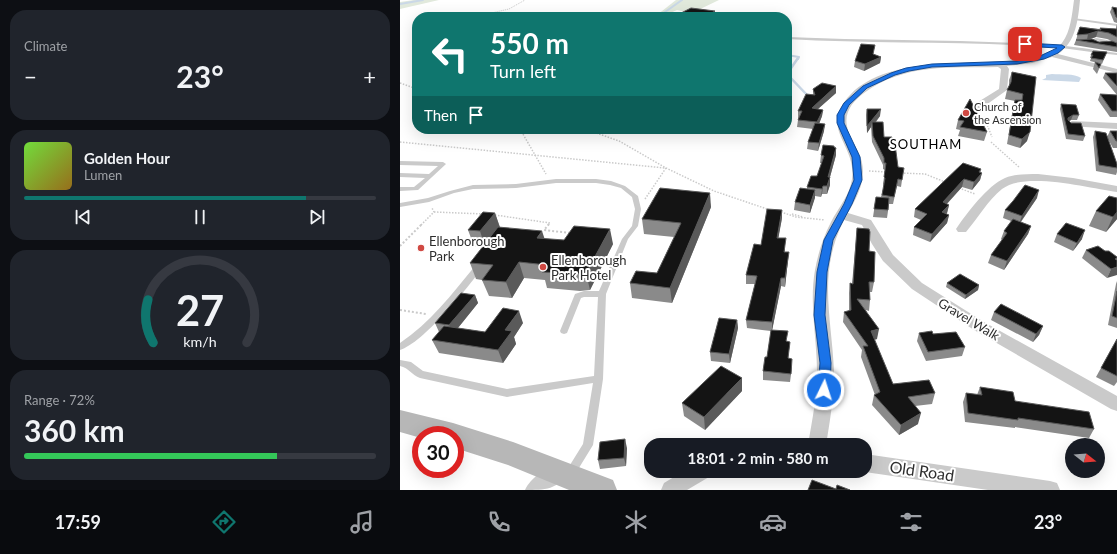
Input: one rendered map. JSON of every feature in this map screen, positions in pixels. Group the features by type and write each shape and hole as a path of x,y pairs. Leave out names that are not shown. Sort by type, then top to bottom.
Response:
{"main road":[{"path":"400,421 419,426"},
{"path":"464,438 513,454 564,473 603,490"}],"street":[{"path":"819,438 825,375 820,315 820,292 825,256 829,240 858,180 856,157 840,123 841,115 846,104 865,87 893,74 917,67 946,64 1000,64 1031,60 1050,54 1067,44 1075,18 1077,0"},
{"path":"1050,54 1117,71"},
{"path":"980,109 983,101 1003,90 1005,69 1000,64"},
{"path":"1072,124 1117,126"},
{"path":"962,228 1003,183 1022,178 1042,178 1117,189"},
{"name":"Gravel Walk","path":"839,218 867,223 878,244 888,258 908,279 928,293 979,326 1117,404"},
{"name":"Old Road","path":"872,464 1050,490"},
{"path":"535,490 564,473"},
{"path":"671,490 689,478"}],"lane":[{"path":"1075,18 1117,24"},
{"path":"792,38 845,41 1067,44 1117,54"},
{"path":"1083,43 1090,42 1103,46 1108,45 1108,42 1113,44"},
{"path":"400,163 443,164 416,189 400,189"},
{"path":"400,175 431,176"},
{"path":"400,206 429,200 473,187 516,186 576,180 611,183 623,187 635,196 638,209 635,226 625,239 602,294 598,379 588,445 564,473"},
{"path":"400,347 409,342 437,316 478,268"},
{"path":"564,331 578,296 584,294 602,294"},
{"path":"400,363 408,364 420,374 506,393 598,379"}],"path":[{"path":"495,12 508,9 526,0"},
{"path":"400,83 412,87"},
{"path":"980,109 992,137"},
{"path":"523,134 551,182"},
{"path":"599,134 619,141 666,168 714,191 773,210"},
{"path":"400,142 666,168"},
{"path":"992,142 1022,170"},
{"path":"638,209 666,168"},
{"path":"858,171 888,172"},
{"path":"895,173 925,174 946,183"},
{"path":"953,185 987,199"},
{"path":"429,200 434,212"},
{"path":"400,246 434,212 484,214"},
{"path":"781,212 796,217 839,218"},
{"path":"492,215 550,223 544,230 574,234"},
{"path":"400,310 437,316"}],"shaded area":[{"path":"414,0 439,0 400,9 400,2"},
{"path":"676,0 719,0 694,12 677,10 672,12 661,12"}],"water":[{"path":"1046,75 1071,75 1081,78 1079,82 1042,80 1046,78"}],"building":[{"path":"1112,7 1117,8 1117,18 1116,17"},
{"path":"691,8 715,11 713,12 683,12"},
{"path":"1080,27 1101,30 1100,28 1117,29 1117,37 1109,33 1098,31 1077,35"},
{"path":"1092,39 1099,42 1112,41 1117,43 1117,47 1076,40"},
{"path":"861,44 875,45 873,54 881,57 865,64 855,61"},
{"path":"1093,51 1107,52 1103,60 1091,58"},
{"path":"1095,62 1101,64 1099,68"},
{"path":"1012,72 1036,77 1030,132 1022,139 1009,135 1015,100 1022,100 1023,94 1007,90 1011,82"},
{"path":"1105,73 1117,73 1117,86"},
{"path":"822,83 836,86 812,108 823,110 817,122 798,120 802,111 798,111 806,94 815,95 813,89"},
{"path":"1100,94 1117,95 1117,111 1112,111"},
{"path":"970,99 987,132 960,127 964,121 958,120"},
{"path":"1061,104 1076,105 1079,115 1073,115 1068,118 1068,120 1071,123 1081,123 1085,136 1068,134"},
{"path":"867,109 881,109 867,126"},
{"path":"872,122 883,122 884,137 892,137 895,144 898,167 904,168 902,180 898,179 894,197 882,195 886,163 884,163 884,158 873,136"},
{"path":"815,123 825,124 819,143 808,142"},
{"path":"1095,131 1106,133 1117,168 1099,165"},
{"path":"1110,131 1117,131 1117,141 1116,141"},
{"path":"823,145 834,146 836,148 827,186 823,186 822,189 807,187 811,176 817,176 824,156 821,155"},
{"path":"963,163 981,169 979,172 982,173 974,182 964,179 943,202 949,205 942,212 949,215 932,234 914,227 927,214 915,209"},
{"path":"1025,185 1039,190 1022,216 1005,210 1013,201"},
{"path":"660,188 710,193 670,288 630,283 636,271 657,273 681,223 642,219"},
{"path":"800,188 815,190 810,205 795,202"},
{"path":"1109,196 1117,198 1117,212 1113,217 1096,211"},
{"path":"876,197 889,198 888,210 874,209"},
{"path":"767,209 782,210 777,238 786,238 784,252 789,252 785,278 781,278 772,322 746,320 757,276 746,275 754,244 761,245"},
{"path":"483,212 495,213 480,231 468,230"},
{"path":"1013,219 1031,226 1007,261 991,255 1007,233 1004,231"},
{"path":"1066,223 1085,230 1077,243 1057,234"},
{"path":"574,226 610,229 586,273 576,274 542,272 547,265 519,262 506,282 482,280 493,265 470,263 498,227 542,231 537,238 564,240"},
{"path":"857,228 869,229 869,251 875,252 874,282 869,282 870,300 857,299 879,329 871,331 893,384 929,380 935,393 908,397 921,413 901,425 874,395 880,392 863,346 868,346 844,312 851,310 850,283 853,284"},
{"path":"1098,246 1117,257 1115,259 1117,260 1117,267 1111,269 1086,250"},
{"path":"960,274 979,285 966,295 947,283"},
{"path":"1117,291 1117,318 1112,316"},
{"path":"461,293 475,295 449,325 435,323"},
{"path":"1001,304 1043,326 1036,334 994,312"},
{"path":"503,308 519,311 505,330 512,331 498,350 432,340 444,326 485,332"},
{"path":"719,318 737,320 729,354 710,352"},
{"path":"771,330 788,331 786,341 790,342 788,358 792,359 791,374 763,371 765,357 767,357"},
{"path":"932,331 933,334 956,332 965,347 928,352 919,333"},
{"path":"1117,339 1117,376 1101,368"},
{"path":"721,366 742,378 704,417 682,403"},
{"path":"980,387 1013,392 1015,401 1089,412 1094,429 1018,418 1018,420 968,413 966,393 982,395"},
{"path":"625,439 624,458 598,460 600,442"},
{"path":"812,480 836,489 837,485 850,490 808,490"}],"waterway":[{"path":"400,4 423,0"},
{"path":"665,12 682,0"},
{"path":"792,56 799,57 798,59"},
{"path":"792,67 798,58"},
{"path":"792,79 808,96"}],"place":[{"name":"Church of the Ascension","path":"966,113"},
{"name":"Ellenborough Park","path":"421,248"},
{"name":"Ellenborough Park Hotel","path":"543,267"}],"district":[{"name":"SOUTHAM","path":"926,144"}],"route":[{"path":"824,390 825,363 820,315 822,272 829,240 837,222 848,204 858,180 858,165 856,157 840,123 841,115 846,104 865,87 908,69 946,64 1017,63 1042,58 1056,52 1062,47 1025,44"}]}
